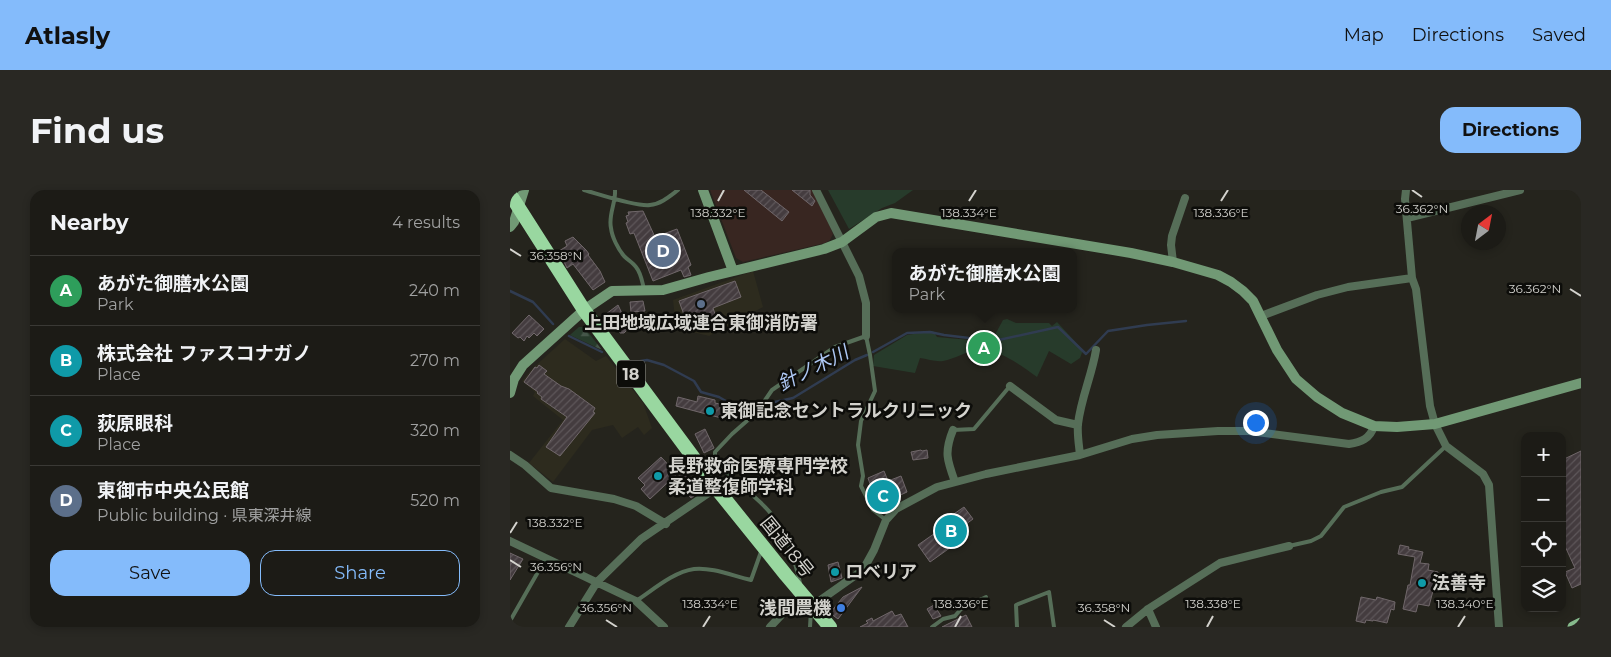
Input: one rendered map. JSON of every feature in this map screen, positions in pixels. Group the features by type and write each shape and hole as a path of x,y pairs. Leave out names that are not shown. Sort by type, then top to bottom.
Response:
{"highway":[{"name":"国道18号","path":"510,194 584,310 716,488 830,627"}],"main road":[{"path":"1573,627 1581,623"}],"street":[{"path":"510,227 514,222 524,190"},
{"path":"703,190 733,271"},
{"path":"816,190 859,276 866,303 866,336"},
{"path":"1406,190 1405,199 1412,278 1416,289 1430,406 1435,424 1446,446 1483,474 1489,485 1499,627"},
{"path":"1407,218 1520,190"},
{"path":"1173,262 1172,236 1186,198"},
{"path":"510,393 514,379 523,365 584,310 612,290 663,290 824,249 842,242 876,217 891,213 1090,246 1173,262 1205,271 1230,282 1253,301 1277,350 1296,379 1317,397 1342,413 1374,426 1397,427 1435,424 1581,383"},
{"path":"1261,316 1325,293 1348,287 1412,278"},
{"path":"1080,455 1078,425 1096,350"},
{"path":"1010,386 1056,420 1078,425"},
{"path":"770,627 788,608 807,601 862,570 874,550 886,520 896,509 937,487 986,474 1080,455 1132,439 1157,435 1249,431 1349,444 1360,442 1367,438 1374,426"},
{"path":"953,430 947,445 947,460 955,482"},
{"path":"510,455 526,465 551,488 614,499 636,506 666,524"},
{"path":"569,627 597,582 641,539 666,524 716,488"},
{"path":"510,541 636,601 664,627"},
{"path":"1126,627 1148,608 1220,563 1289,546"},
{"path":"1148,608 1156,627"}],"lane":[{"path":"584,190 616,200 649,206 664,200 678,190"},
{"path":"615,190 616,200 610,213 610,228 624,256 636,267 641,275 644,291"},
{"path":"810,627 807,601 782,529 759,501 727,475 715,462 715,452 757,412 772,390 835,347 866,336 875,391 861,421 858,445 863,476 861,486 873,510 886,520"},
{"path":"953,430 974,428 1010,386"},
{"path":"1289,546 1311,541 1321,536 1344,507 1381,492 1402,486 1446,446"},
{"path":"636,601 676,576 694,570 711,571 751,580 763,547"},
{"path":"510,620 546,558"},
{"path":"1017,627 1016,605 1049,592 1054,627"},
{"path":"932,627 943,619 955,616 961,609 986,597"}],"shaded area":[{"path":"710,190 814,190 833,234 830,240 825,243 743,262 736,258"},
{"path":"753,271 763,307 709,336 676,328 673,300"},
{"path":"565,339 596,361 606,356 643,403 652,428 644,435 638,427 622,438 613,425 592,430 553,482 529,463 563,420 533,396 535,392 522,381 532,369"}],"green space":[{"path":"828,190 913,190 895,203 882,208 849,229"},
{"path":"1007,319 1016,323 1049,323 1052,326 1057,322 1083,350 1080,358 1071,364 1049,351 1037,377 1009,358 993,351 985,350 965,353 943,361 920,358 915,373 873,366 874,355 907,335 933,331 937,337 991,342 1003,320"},
{"path":"579,327 584,327 602,350 570,335"}],"building":[{"path":"744,190 761,190 789,212 782,221"},
{"path":"792,190 810,190 810,195 815,201 812,206"},
{"path":"643,211 655,237 677,229 691,265 688,267 691,275 684,277 681,270 653,281 634,233 630,234 626,223 628,222 626,216 629,215 628,212"},
{"path":"573,237 589,254 605,282 593,290 573,264 567,268 559,251 567,246 565,241"},
{"name":"上田地域広域連合東御消防署","path":"735,281 741,297 713,308 716,317 693,326 691,322 687,323 679,301"},
{"path":"643,301 645,311 631,312 630,302"},
{"path":"618,305 629,328 624,333 620,333 606,314"},
{"path":"529,315 544,329 537,336 534,333 529,338 527,336 524,341 512,333"},
{"path":"539,365 547,371 544,374 595,408 593,412 595,413 560,456 546,447 567,417 541,399 542,397 538,392 524,382 535,367 537,368"},
{"name":"東御記念セントラルクリニック","path":"698,396 715,400 715,403 728,406 725,419 676,406 678,397 697,402"},
{"path":"705,429 714,448 704,453 695,434"},
{"path":"927,450 928,458 913,460 911,452"},
{"path":"1581,451 1581,584 1572,588 1566,574 1566,572 1575,568 1566,548 1566,458"},
{"name":"長野救命医療専門学校 柔道整復師学科","path":"661,457 677,474 650,499 641,489 645,485 638,478"},
{"path":"685,471 701,491 691,498 675,479"},
{"path":"884,471 888,481 901,476 907,492 894,498 895,500 878,507 868,478"},
{"path":"964,507 973,519 962,527 968,535 930,562 918,545 951,522 948,518"},
{"path":"1400,545 1423,552 1420,563 1429,564 1428,570 1438,572 1429,606 1418,604 1416,612 1403,609 1415,557 1398,554"},
{"path":"510,553 523,559 510,580"},
{"name":"ロベリア","path":"838,562 842,578 831,582 828,565"},
{"name":"浅間農機","path":"862,587 838,619 830,613 843,597"},
{"path":"1361,597 1376,600 1377,597 1395,602 1394,610 1391,609 1387,623 1373,620 1366,620 1365,623 1356,621"},
{"path":"934,605 941,616 933,619 927,609"},
{"path":"892,611 895,616 901,614 908,627 860,627 868,623 866,621 872,618 873,621"},
{"path":"966,615 972,627 942,627"}],"waterway":[{"name":"針ノ木川","path":"510,291 533,302 553,324"},
{"name":"針ノ木川","path":"873,352 907,333 930,332 994,341 1058,327 1086,354 1108,331 1186,321"},
{"name":"針ノ木川","path":"569,336 602,352"},
{"name":"針ノ木川","path":"635,362 647,360 664,365 694,381 701,392 719,397 731,404 748,408 793,398 855,360 867,355"}],"place":[{"name":"東御市中央公民館","path":"663,251"},
{"name":"上田地域広域連合東御消防署","path":"701,304"},
{"name":"あがた御膳水公園","path":"984,348"},
{"name":"東御記念セントラルクリニック","path":"710,411"},
{"name":"長野救命医療専門学校 柔道整復師学科","path":"658,476"},
{"name":"荻原眼科","path":"883,496"},
{"name":"株式会社 ファスコナガノ","path":"951,531"},
{"name":"ロベリア","path":"835,572"},
{"name":"法善寺","path":"1422,583"},
{"name":"浅間農機","path":"841,608"}]}
